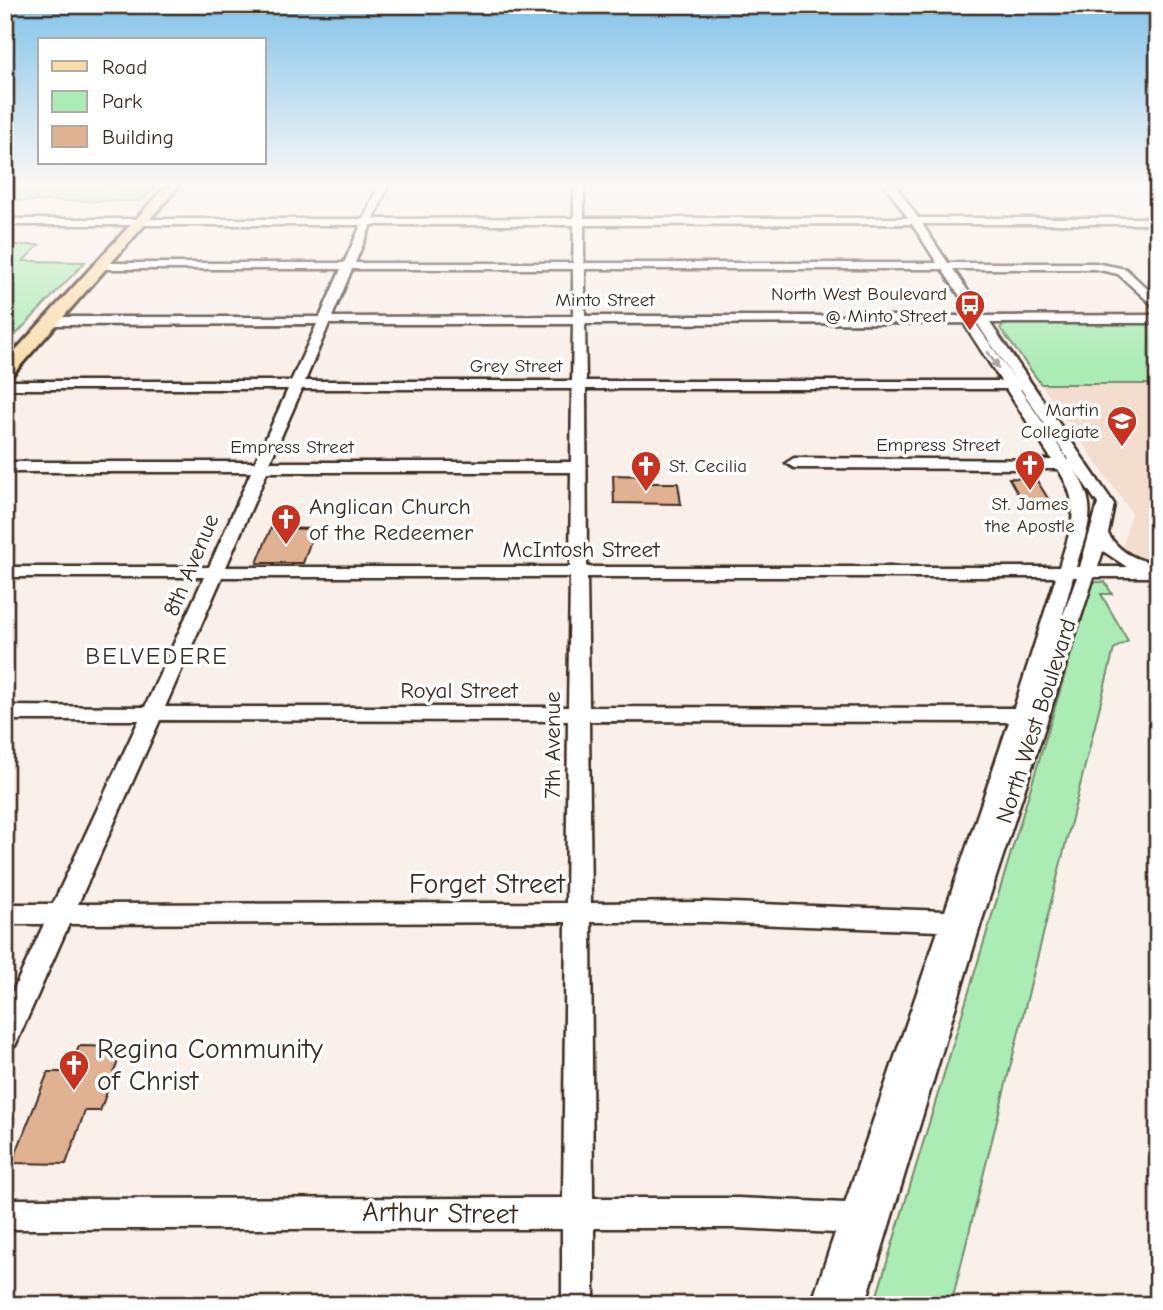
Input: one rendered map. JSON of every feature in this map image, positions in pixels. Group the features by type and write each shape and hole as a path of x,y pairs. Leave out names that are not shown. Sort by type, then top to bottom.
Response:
{"main road":[{"path":"5,372 118,247"}],"street":[{"name":"8th Avenue","path":"5,1038 152,714 355,247"},
{"name":"7th Avenue","path":"578,1305 579,247"},
{"name":"North West Boulevard","path":"926,247 983,320 1106,503 1100,534 1077,571"},
{"path":"101,266 1112,268 1122,271 1158,306"},
{"name":"North West Boulevard","path":"848,1305 866,1218 1077,571 1083,513 1082,499 1063,465 967,320 939,267"},
{"name":"Minto Street","path":"52,321 1158,319"},
{"name":"Grey Street","path":"5,385 1027,385"},
{"name":"Empress Street","path":"794,463 1082,465"},
{"name":"Empress Street","path":"5,467 579,467"},
{"name":"McIntosh Street","path":"1100,534 1108,550 1130,563 1158,571"},
{"name":"McIntosh Street","path":"5,572 1158,571"},
{"name":"Royal Street","path":"5,713 1029,716"},
{"name":"Forget Street","path":"5,914 704,912 961,921"},
{"name":"Arthur Street","path":"5,1214 737,1213 866,1218"},
{"name":"North West Boulevard","path":"827,1305 866,1218"}],"shaded area":[{"name":"Martin Collegiate","path":"1041,384 1158,384 1158,563 1122,550 1131,512"}],"green space":[{"path":"5,247 37,247 23,261 85,262 5,346"},
{"path":"1009,323 1158,323 1158,384 1041,384 1000,328"},
{"path":"1093,582 1105,582 1112,594 1101,594 1128,641 1114,649 951,1305 874,1305"}],"building":[{"name":"St. Cecilia","path":"613,475 646,476 647,483 678,483 681,504 614,503"},
{"name":"St. James the Apostle","path":"1009,478 1036,479 1052,505 1024,505"},
{"name":"Anglican Church of the Redeemer","path":"271,528 315,529 303,563 257,563"},
{"name":"Regina Community of Christ","path":"79,1046 123,1047 100,1111 85,1111 66,1164 12,1163 48,1072 69,1072"}],"place":[{"name":"North West Boulevard @ Minto Street","path":"970,332"},
{"name":"Martin Collegiate","path":"1122,448"},
{"name":"St. James the Apostle","path":"1030,492"},
{"name":"St. Cecilia","path":"646,493"},
{"name":"Anglican Church of the Redeemer","path":"286,546"},
{"name":"Regina Community of Christ","path":"74,1092"}],"district":[{"name":"BELVEDERE","path":"157,656"}]}
